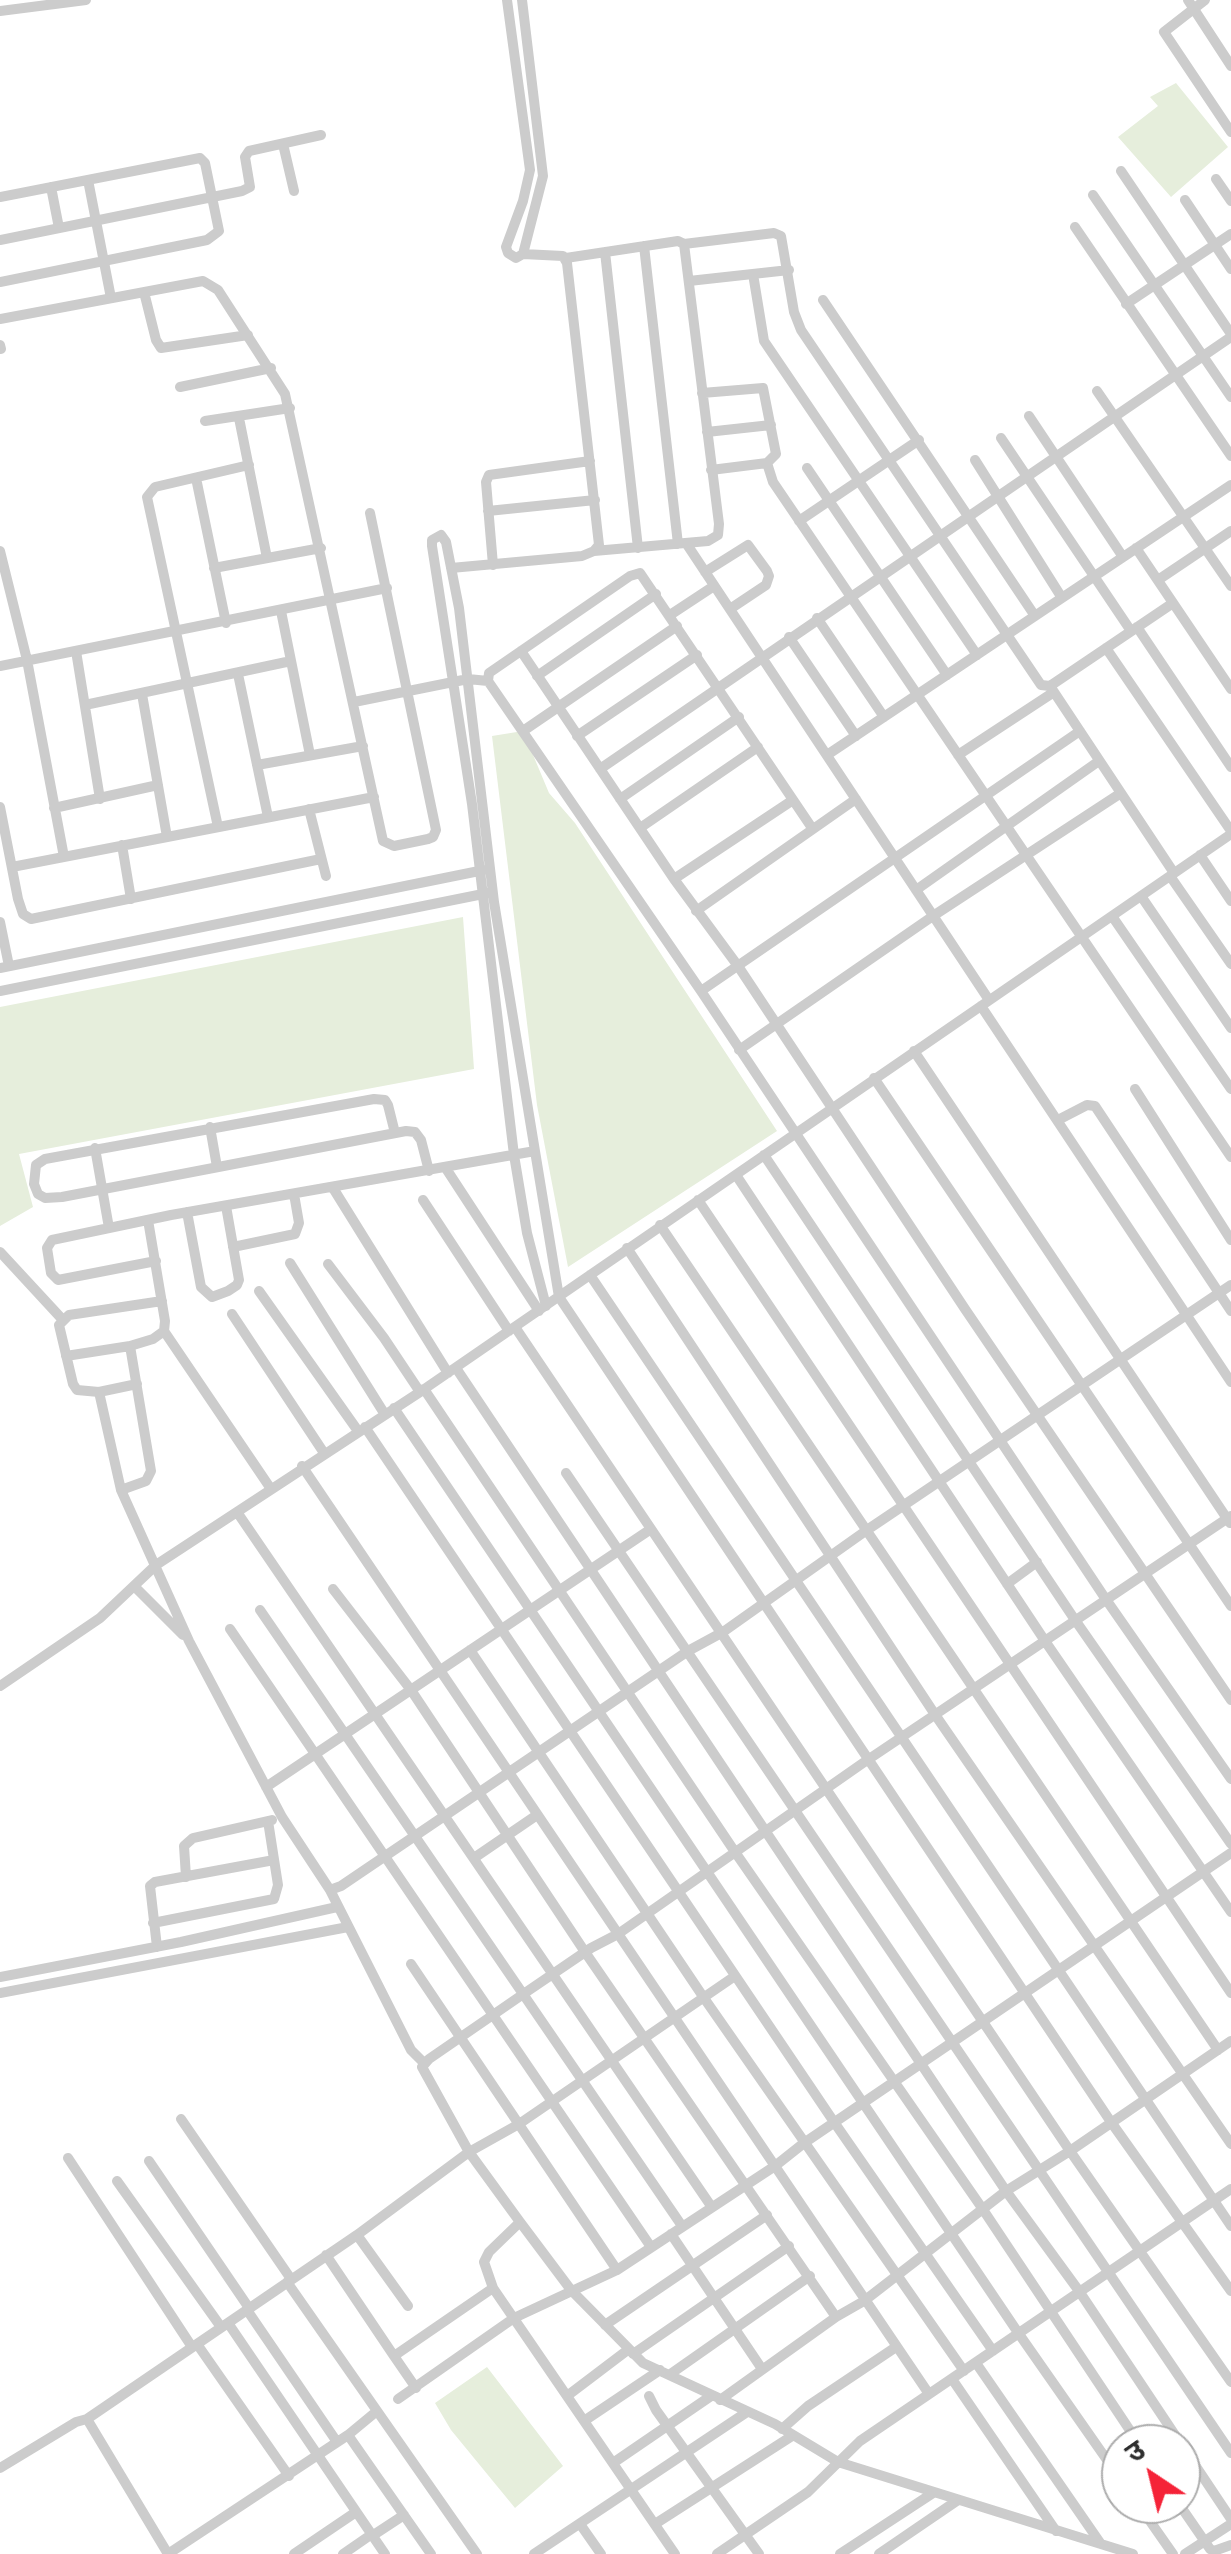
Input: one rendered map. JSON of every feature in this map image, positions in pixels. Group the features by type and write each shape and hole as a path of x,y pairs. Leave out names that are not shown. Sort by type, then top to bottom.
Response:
{"street":[{"path":"0,12 86,0"},
{"path":"506,0 530,170 506,250 516,258 522,254 566,258 678,241 684,244 778,234 784,241 796,321 1006,636 1042,685 1052,690 1080,731 1231,964"},
{"path":"522,0 543,182 522,254"},
{"path":"1205,0 1191,4 1164,32 1231,132"},
{"path":"1191,4 1231,66"},
{"path":"0,240 250,187 245,157 249,151 322,136"},
{"path":"283,144 294,191"},
{"path":"0,197 200,158 205,163 219,232 214,237 0,282"},
{"path":"600,769 1231,336 1121,171"},
{"path":"1216,179 1231,202"},
{"path":"88,180 111,298"},
{"path":"51,187 59,228"},
{"path":"1093,195 1231,397"},
{"path":"1184,200 1231,269"},
{"path":"1074,226 1231,456"},
{"path":"1126,304 1231,234"},
{"path":"451,568 708,541 718,536 684,244"},
{"path":"644,246 682,544 705,572 856,798 1058,1120 1231,1382"},
{"path":"605,252 638,548"},
{"path":"566,258 600,540 594,551"},
{"path":"689,282 789,270"},
{"path":"753,274 764,342 977,654"},
{"path":"0,319 203,280 210,282 271,368 290,408 374,797 386,844 394,846 428,840 436,834 370,514"},
{"path":"144,292 156,340 162,348 248,335"},
{"path":"823,300 1035,616"},
{"path":"180,387 271,368"},
{"path":"702,393 763,388 776,454 768,463 712,470"},
{"path":"1097,391 1229,578"},
{"path":"205,421 290,408"},
{"path":"1029,416 1124,556"},
{"path":"239,418 267,558"},
{"path":"707,432 772,425"},
{"path":"1001,438 1094,576 1231,766"},
{"path":"799,521 919,440"},
{"path":"974,460 1062,598"},
{"path":"493,564 486,482 492,472 590,461"},
{"path":"768,463 773,482 799,521 1231,1156"},
{"path":"218,827 147,497 155,487 248,465"},
{"path":"807,468 946,675"},
{"path":"196,478 226,622"},
{"path":"827,755 1231,484"},
{"path":"488,511 595,500"},
{"path":"1158,580 1231,531"},
{"path":"486,870 432,546 436,536 445,538 468,679 514,1155 543,1309"},
{"path":"705,572 748,545 767,571 770,576 766,584 730,610"},
{"path":"214,568 321,548"},
{"path":"1136,548 1231,690"},
{"path":"0,551 26,660 64,857"},
{"path":"812,828 642,575 636,573 489,673 488,681 1231,1779"},
{"path":"523,731 714,586"},
{"path":"0,666 386,588"},
{"path":"536,676 656,594"},
{"path":"958,755 1173,603"},
{"path":"281,611 310,755"},
{"path":"817,618 884,717"},
{"path":"788,637 856,736"},
{"path":"0,1686 100,1618 156,1565 543,1309 1231,833 1106,648"},
{"path":"76,651 100,799"},
{"path":"520,652 696,911 738,966 1231,1700"},
{"path":"577,736 697,655"},
{"path":"85,706 291,662"},
{"path":"238,674 268,817"},
{"path":"354,702 468,679 488,681"},
{"path":"142,694 168,837"},
{"path":"620,799 739,718"},
{"path":"701,991 1080,731"},
{"path":"258,765 363,746"},
{"path":"640,828 758,747"},
{"path":"916,890 1100,761"},
{"path":"54,808 158,785"},
{"path":"739,1050 1121,793"},
{"path":"12,867 374,797"},
{"path":"696,911 856,798"},
{"path":"674,879 794,800"},
{"path":"0,806 21,909 31,919 321,860"},
{"path":"309,809 326,876"},
{"path":"122,846 131,898"},
{"path":"1200,855 1231,901"},
{"path":"0,922 4,967 486,870"},
{"path":"0,991 488,893"},
{"path":"488,893 559,1297 1111,2122 1231,2291"},
{"path":"1141,896 1231,1028"},
{"path":"1112,916 1231,1089"},
{"path":"914,1050 1230,1519 1144,1572 618,1934 523,1994 424,2063 422,2072 469,2152 571,2290 643,2363 787,2432 838,2462 1133,2554"},
{"path":"874,1078 1231,1606"},
{"path":"1136,1089 1231,1240"},
{"path":"395,1134 388,1104 374,1098 45,1159 36,1165 34,1184 38,1194 45,1198 100,1189 395,1134 406,1131 418,1134 429,1171"},
{"path":"1058,1120 1094,1106 1231,1312"},
{"path":"210,1127 217,1167"},
{"path":"95,1148 109,1228"},
{"path":"156,1261 67,1281 50,1273 49,1243 187,1212 535,1150"},
{"path":"764,1155 1231,1844"},
{"path":"445,1168 543,1309"},
{"path":"736,1175 1044,1641 1231,1912"},
{"path":"333,1188 452,1370 1168,2424"},
{"path":"233,1248 295,1234 299,1223 294,1194"},
{"path":"423,1200 723,1632 1070,2152 1231,2382"},
{"path":"698,1200 1231,1992"},
{"path":"187,1212 201,1287 208,1296 220,1295 237,1285 226,1206"},
{"path":"148,1220 164,1331 272,1489"},
{"path":"660,1225 1218,2050"},
{"path":"626,1248 936,1716 1231,2144"},
{"path":"0,1252 62,1319"},
{"path":"290,1263 1101,2452"},
{"path":"328,1264 422,1391 982,2208 1125,2424"},
{"path":"590,1275 1231,2226"},
{"path":"330,1890 688,1651 723,1632 902,1506 1231,1285"},
{"path":"259,1291 362,1429 993,2352"},
{"path":"137,1384 99,1392 77,1390 59,1325 69,1315 162,1301"},
{"path":"232,1314 324,1453"},
{"path":"66,1356 130,1346 153,1340 164,1331"},
{"path":"121,1490 146,1481 151,1471 130,1346"},
{"path":"99,1392 121,1490 189,1641 282,1818 330,1890 411,2050 424,2063"},
{"path":"302,1466 929,2394"},
{"path":"566,1473 1231,2452"},
{"path":"237,1512 711,2206"},
{"path":"266,1788 651,1530"},
{"path":"1007,1584 1037,1562"},
{"path":"134,1586 189,1641"},
{"path":"333,1589 411,1690 585,1952 836,2316"},
{"path":"260,1610 682,2226"},
{"path":"230,1629 651,2247"},
{"path":"470,1650 704,1998 964,2372"},
{"path":"474,1858 536,1815"},
{"path":"186,1876 187,1841 282,1818"},
{"path":"153,1923 274,1899 278,1886 268,1821"},
{"path":"398,2399 514,2318 617,2270 1231,1852"},
{"path":"157,1947 150,1886 274,1860"},
{"path":"0,1977 337,1907"},
{"path":"0,1994 348,1927"},
{"path":"411,1964 617,2270"},
{"path":"0,2468 76,2422 86,2420 326,2256 469,2152 519,2124 735,1976"},
{"path":"613,2464 864,2300 1006,2190 1070,2152 1231,2041"},
{"path":"181,2119 476,2554"},
{"path":"68,2158 289,2476"},
{"path":"148,2161 337,2442"},
{"path":"117,2181 225,2325 385,2554"},
{"path":"717,2554 808,2492 860,2441 1231,2190"},
{"path":"606,2325 767,2214"},
{"path":"520,2222 484,2262 493,2288 675,2554"},
{"path":"670,2234 762,2369"},
{"path":"356,2235 408,2306"},
{"path":"567,2396 789,2246"},
{"path":"326,2256 416,2388"},
{"path":"584,2421 736,2330 810,2276"},
{"path":"394,2356 493,2288"},
{"path":"654,2524 712,2488 787,2432 808,2406 896,2346"},
{"path":"976,2363 1102,2545"},
{"path":"952,2379 1058,2532"},
{"path":"649,2396 759,2554"},
{"path":"86,2420 168,2554 289,2476 377,2410"},
{"path":"540,2552 747,2412"},
{"path":"348,2435 431,2554"},
{"path":"1185,2554 1231,2522 1201,2475"},
{"path":"840,2554 934,2493"},
{"path":"879,2554 958,2500"},
{"path":"294,2554 356,2512"},
{"path":"342,2554 404,2516"},
{"path":"580,2524 600,2554"},
{"path":"1152,2524 1173,2554"},
{"path":"1193,2524 1214,2550 1231,2545"}],"green space":[{"path":"1176,83 1228,147 1171,197 1118,137 1158,106 1150,97"},
{"path":"523,731 549,793 575,823 777,1131 568,1267 537,1105 492,736"},
{"path":"463,917 474,1069 19,1154 33,1207 0,1226 0,1007"},
{"path":"487,2367 563,2466 515,2508 451,2430 435,2403"}]}
